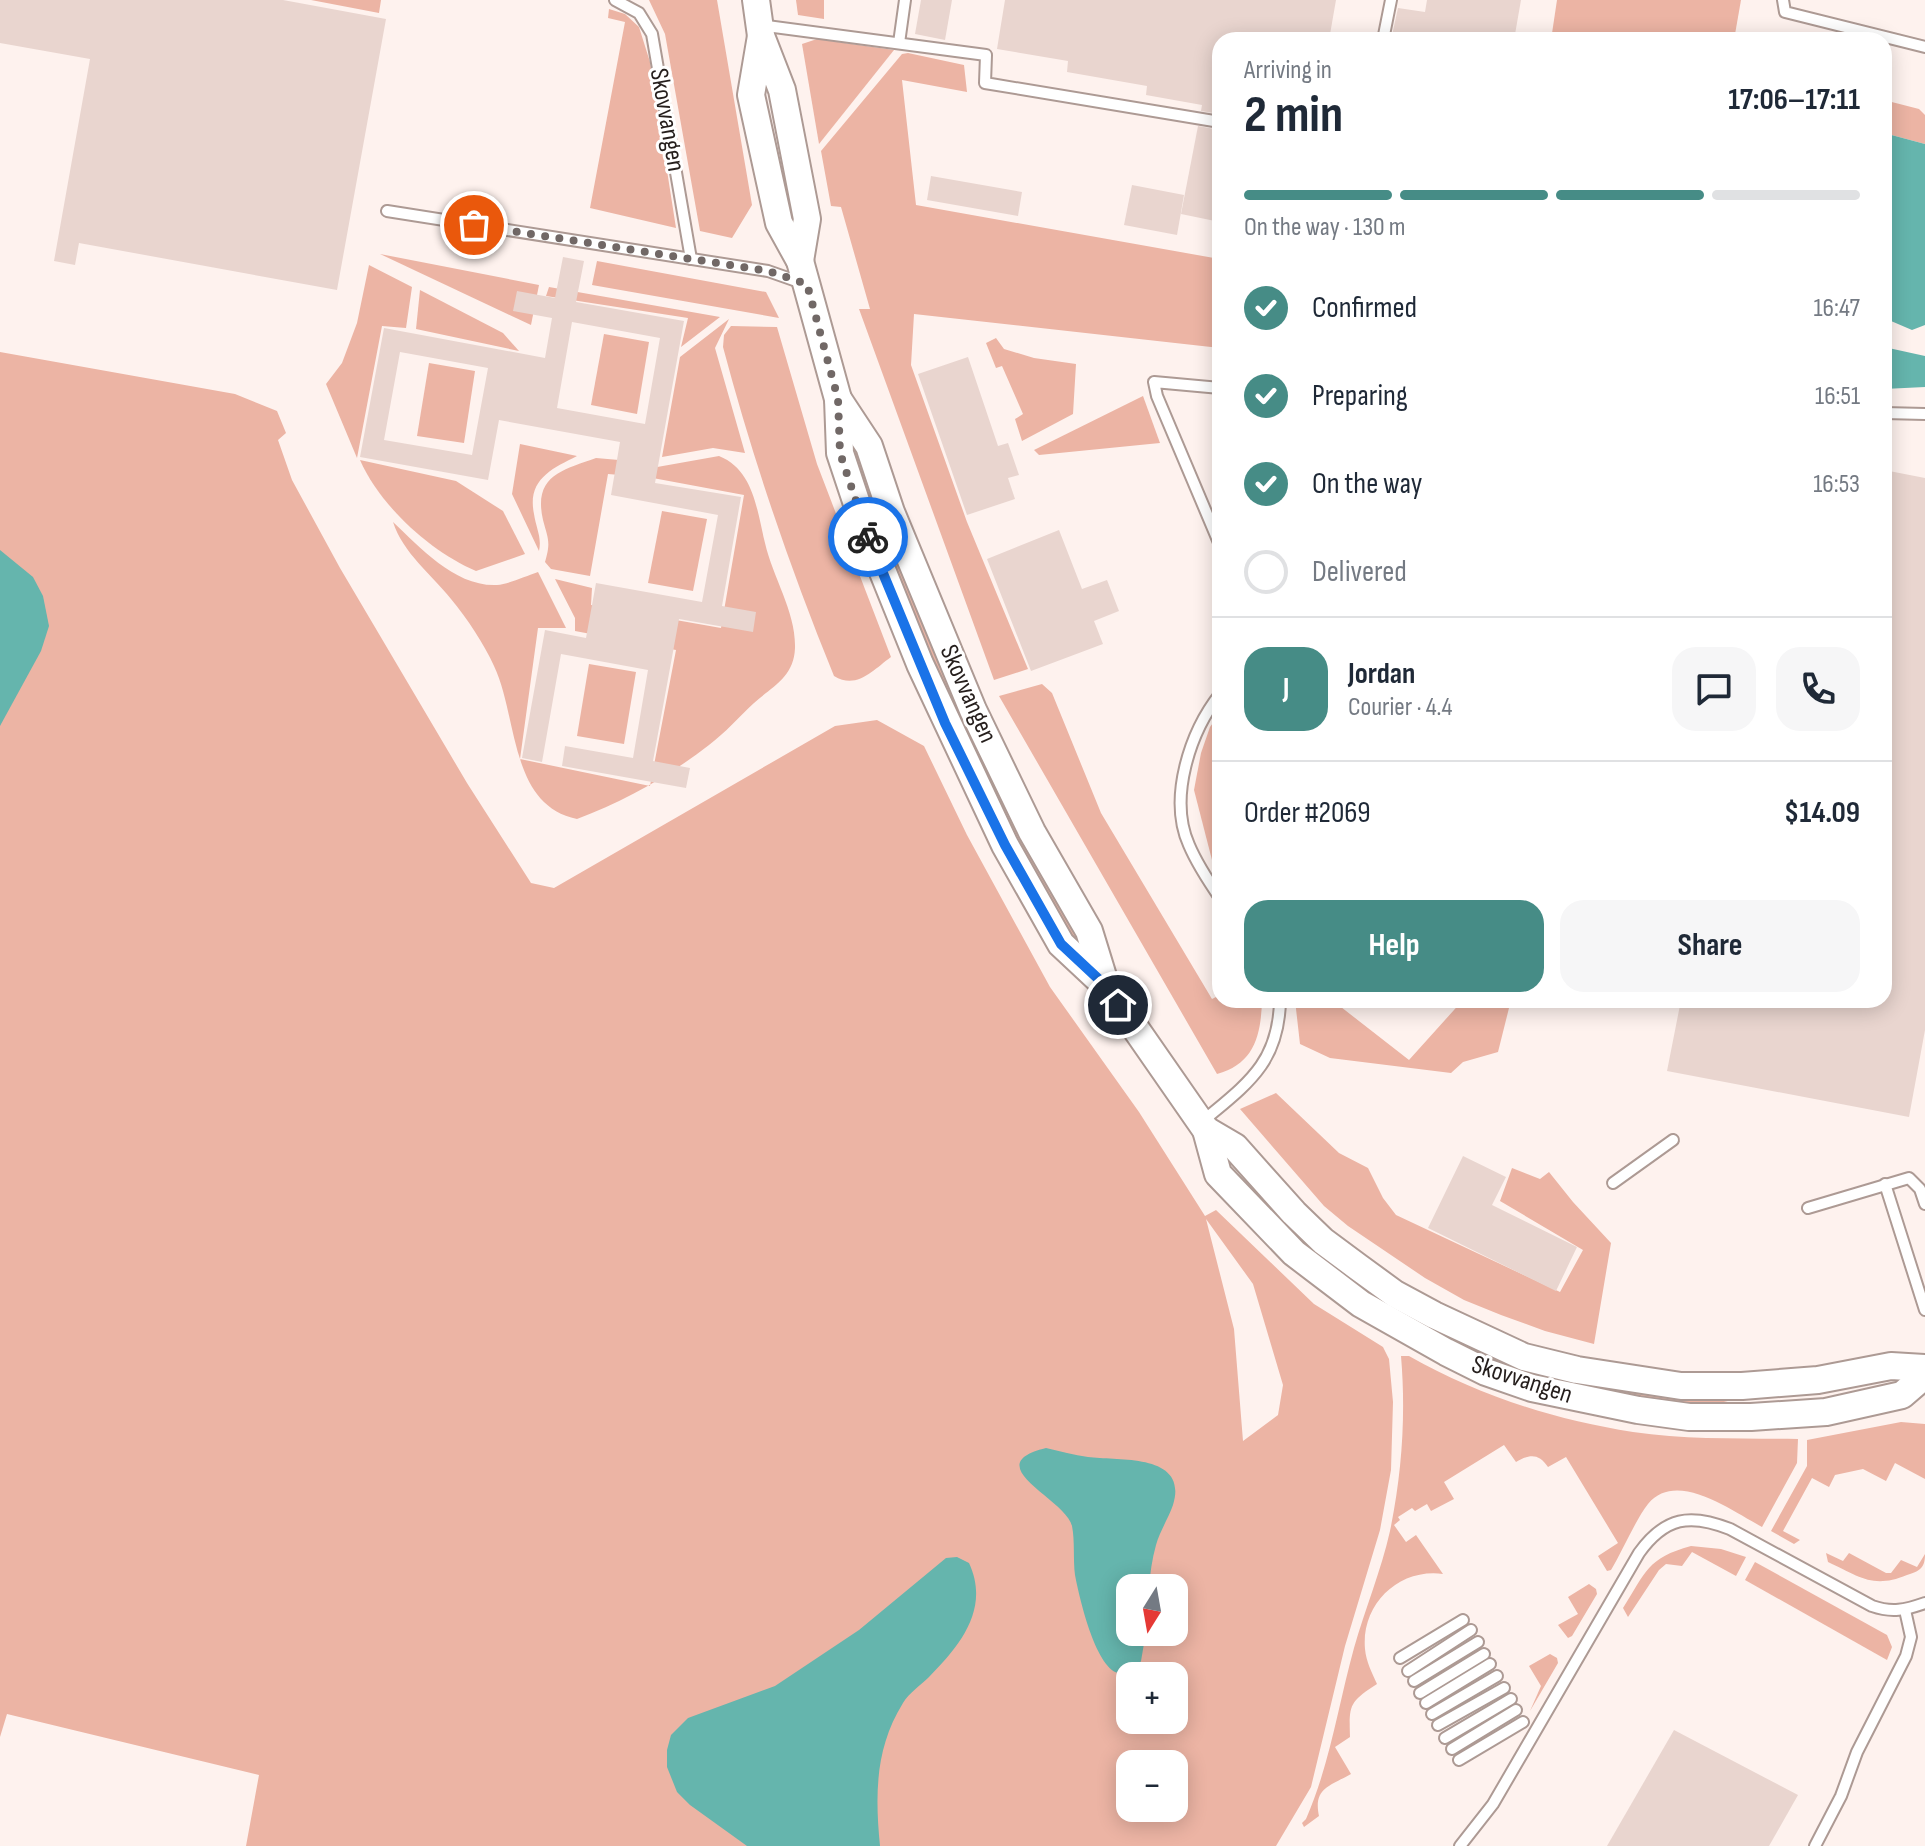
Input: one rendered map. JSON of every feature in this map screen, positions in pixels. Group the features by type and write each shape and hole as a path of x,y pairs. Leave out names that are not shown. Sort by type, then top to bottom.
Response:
{"street":[{"name":"Skovvangen","path":"758,20 751,95 779,223 803,272 838,399 869,446 891,512 968,698 1032,832 1089,931 1106,986 1203,1126 1218,1174 1268,1227 1325,1277 1402,1329 1486,1372 1532,1388 1586,1401 1676,1416 1751,1417 1826,1412 1902,1395 1925,1375"},
{"name":"Skovvangen","path":"1203,1126 1235,1147 1323,1241 1395,1294 1524,1357 1577,1370 1681,1386 1742,1386 1818,1380 1891,1366 1925,1368"}],"lane":[{"name":"Skovvangen","path":"615,0 639,13 652,34 691,259"},
{"path":"899,43 905,0"},
{"path":"1385,32 1391,0"},
{"path":"1783,0 1785,12 1865,32"},
{"path":"758,20 986,55 985,83 1212,121"},
{"path":"1892,39 1925,47"},
{"path":"387,211 768,271 803,272"},
{"path":"1212,387 1154,382 1157,396 1212,526"},
{"path":"1892,413 1925,414"},
{"path":"1212,708 1193,742 1182,783 1182,818 1188,844 1212,884"},
{"path":"1203,1126 1261,1068 1275,1035 1279,1008"},
{"path":"1613,1183 1673,1140"},
{"path":"1808,1208 1909,1178 1920,1189 1925,1204"},
{"path":"1885,1184 1925,1310"},
{"path":"1460,1846 1493,1804 1639,1553 1660,1529 1677,1521 1695,1519 1712,1522 1872,1606 1889,1612 1925,1603"},
{"path":"1815,1846 1841,1796 1857,1752 1906,1656 1911,1637 1905,1610"},
{"path":"1400,1658 1463,1620"},
{"path":"1471,1630 1411,1676 1478,1642"},
{"path":"1484,1654 1423,1698 1490,1664"},
{"path":"1432,1714 1497,1676"},
{"path":"1438,1725 1504,1688"},
{"path":"1445,1738 1511,1699"},
{"path":"1452,1749 1516,1710"},
{"path":"1459,1760 1523,1722"}],"shaded area":[{"path":"311,0 381,0 379,13"},
{"path":"649,0 717,0 752,205 732,238 700,231 665,34"},
{"path":"796,0 824,0 824,19 798,15"},
{"path":"1557,0 1741,0 1735,32 1552,32"},
{"path":"609,9 625,14 639,27 650,62 676,228 590,208 625,22 608,18"},
{"path":"817,39 894,50 819,144 802,44"},
{"path":"902,54 964,65 967,92 902,80 916,205 1212,258 1212,347 914,314 911,365 967,522 1028,669 994,680 859,309 870,309 841,207 831,206 821,151"},
{"path":"1892,102 1919,109 1925,115 1925,144 1892,135"},
{"path":"380,254 539,285 531,325"},
{"path":"597,261 766,292 779,318 592,285"},
{"path":"369,265 412,287 406,328 382,326 357,458 326,384 342,363 357,323"},
{"path":"549,287 720,317 681,347 688,318 546,296"},
{"path":"420,290 503,333 519,351 416,329"},
{"path":"729,319 715,348 745,453 713,448 662,457 680,357"},
{"path":"731,326 777,327 817,464 891,657 857,680 842,680 834,676 787,554 723,347 724,335"},
{"path":"604,334 649,342 637,414 591,405"},
{"path":"996,338 1004,349 1034,358 1076,364 1073,414 1022,441 1015,419 1023,414 1002,366 996,368 986,343"},
{"path":"0,352 235,394 277,411 286,433 278,440 292,480 340,568 467,783 531,883 554,888 835,726 877,720 924,746 967,835 1050,987 1139,1112 1205,1216 1216,1210 1314,1304 1383,1347 1389,1359 1393,1402 1391,1470 1380,1530 1345,1646 1311,1787 1276,1846 246,1846 259,1775 7,1714 0,1737","holes":["1206,1219 1253,1284 1283,1385 1278,1415 1243,1441 1234,1329"]},
{"path":"429,363 475,371 464,443 417,436"},
{"path":"1143,396 1160,443 1039,455 1034,450"},
{"path":"853,441 1080,934 1073,939 1062,930 968,751 845,444"},
{"path":"520,444 577,456 550,471 534,492 539,551 512,494"},
{"path":"719,456 740,471 752,493 769,556 792,621 794,658 787,674 721,735 650,784 676,650 575,631 575,618 555,579 592,588 591,605 721,628 744,495 642,476 646,469"},
{"path":"596,458 619,460 632,476 608,474 590,576 551,569 545,562 548,545 542,493 546,484 562,471"},
{"path":"360,460 456,481 503,511 525,554 476,571 459,563 409,526 380,494"},
{"path":"662,511 707,519 693,591 648,583"},
{"path":"393,522 439,564 467,580 497,585 538,572 566,628 538,628 520,759 502,686 485,649 457,606 403,544"},
{"path":"589,664 636,672 624,744 577,736"},
{"path":"1042,684 1052,693 1101,813 1212,999 1212,1008 1261,1008 1257,1037 1240,1063 1217,1074 999,696"},
{"path":"1212,724 1212,860 1194,790"},
{"path":"520,759 648,786 577,819 555,810 539,796 527,778"},
{"path":"1296,1008 1342,1008 1409,1060 1456,1008 1509,1008 1498,1052 1463,1062 1451,1073 1330,1058 1300,1044"},
{"path":"1276,1093 1339,1153 1368,1168 1383,1198 1396,1215 1560,1292 1583,1250 1500,1201 1512,1168 1540,1179 1549,1172 1611,1243 1594,1344 1545,1331 1464,1300 1425,1278 1348,1226 1324,1206 1240,1109"},
{"path":"1434,1323 1736,1399 1691,1410 1536,1380 1417,1330"},
{"path":"1401,1356 1409,1356 1489,1394 1574,1421 1674,1436 1798,1439 1797,1463 1762,1527 1705,1497 1674,1491 1660,1494 1643,1510 1611,1570 1607,1571 1598,1556 1618,1543 1566,1457 1548,1467 1534,1456 1516,1462 1504,1445 1444,1482 1454,1499 1431,1511 1427,1504 1415,1511 1412,1508 1398,1517 1400,1520 1394,1525 1406,1542 1416,1535 1443,1574 1412,1577 1398,1583 1376,1604 1365,1633 1365,1649 1377,1684 1356,1700 1351,1711 1350,1737 1335,1747 1351,1774 1325,1789 1319,1799 1319,1816 1304,1827 1302,1823 1321,1777 1354,1648 1390,1531 1402,1444"},
{"path":"1901,1422 1925,1424 1925,1479 1895,1463 1886,1481 1863,1469 1835,1475 1829,1487 1812,1478 1783,1531 1800,1540 1794,1544 1771,1531 1807,1466 1807,1440"},
{"path":"1691,1546 1721,1549 1746,1557 1736,1576 1692,1552 1682,1566 1666,1564 1628,1617 1623,1608 1649,1568 1665,1556"},
{"path":"1826,1553 1843,1561 1849,1553 1886,1573 1891,1573 1901,1560 1917,1567 1925,1554 1923,1566 1915,1572 1876,1581 1828,1562"},
{"path":"1755,1562 1887,1635 1892,1647 1887,1660 1745,1580"},
{"path":"1589,1584 1597,1594 1568,1638 1558,1625 1578,1614 1568,1597"},
{"path":"1550,1654 1557,1658 1558,1663 1530,1711 1541,1686 1529,1666"}],"water":[{"path":"1892,135 1925,144 1925,325 1912,330 1892,321"},
{"path":"1892,349 1925,356 1925,387 1892,389"},
{"path":"0,550 33,577 43,596 49,626 41,651 0,726"},
{"path":"1046,1448 1088,1457 1133,1460 1161,1468 1171,1476 1175,1488 1173,1505 1156,1545 1150,1574 1116,1574 1116,1646 1144,1646 1140,1662 1116,1662 1116,1672 1102,1658 1089,1630 1077,1585 1072,1526 1056,1505 1022,1473 1020,1464 1027,1455"},
{"path":"957,1557 969,1563 975,1580 974,1610 969,1625 952,1652 906,1699 887,1737 879,1772 880,1846 747,1846 677,1792 667,1767 667,1750 671,1735 688,1718 775,1686 859,1630 946,1558"}],"building":[{"path":"0,0 283,0 386,19 337,290 79,243 75,265 54,261 90,59 0,43"},
{"path":"921,0 952,0 945,40 915,34"},
{"path":"1005,0 1336,0 1330,32 1212,32 1212,113 1201,111 1202,105 1146,95 1147,86 1067,72 1068,61 997,49"},
{"path":"1427,0 1521,0 1515,32 1393,32 1398,8 1425,12"},
{"path":"1198,126 1212,129 1212,220 1181,214"},
{"path":"931,176 1022,192 1018,216 927,200"},
{"path":"1132,185 1184,195 1177,235 1124,225"},
{"path":"563,257 584,261 576,302 684,321 655,483 741,497 722,606 756,612 753,632 679,619 653,761 690,768 686,788 562,766 565,746 633,758 648,670 561,654 542,762 522,758 545,630 586,638 596,583 702,602 718,515 611,495 620,442 499,420 488,480 360,457 384,328 545,358 552,318 513,311 517,291 555,298","holes":["572,322 660,338 645,424 557,408","400,352 488,368 472,455 384,440"]},
{"path":"968,357 998,446 1008,443 1019,475 1008,478 1015,499 967,515 918,374"},
{"path":"1892,472 1925,478 1925,1030 1909,1117 1667,1071 1679,1008 1892,1008"},
{"path":"1059,530 1082,589 1107,580 1119,611 1094,621 1103,644 1031,671 987,559"},
{"path":"1463,1156 1506,1177 1492,1205 1577,1247 1556,1291 1428,1228"},
{"path":"1674,1730 1798,1795 1769,1846 1607,1846"}],"way so far":[{"path":"474,225 768,271 807,284 838,399 840,453 868,537"}],"route":[{"path":"868,537 945,723 1005,845 1061,944 1106,986 1118,1005"}]}
